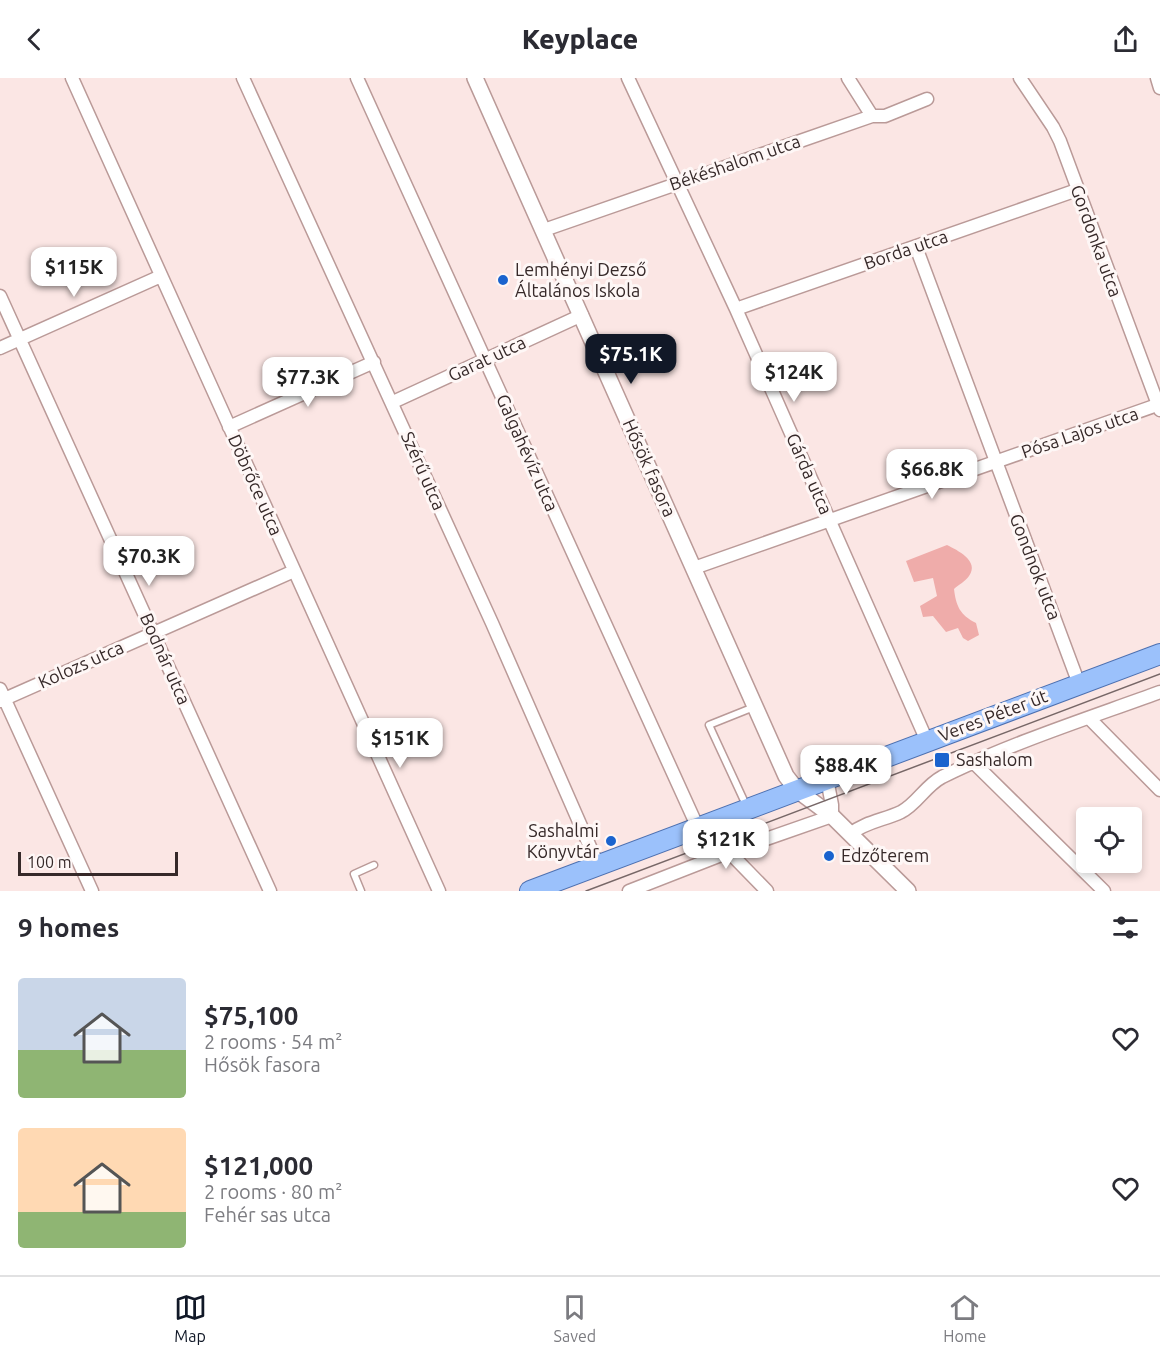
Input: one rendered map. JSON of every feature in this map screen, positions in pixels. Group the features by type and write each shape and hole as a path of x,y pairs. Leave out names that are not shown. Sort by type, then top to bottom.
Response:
{"main road":[{"name":"Veres Péter út","path":"531,891 1160,654"}],"street":[{"name":"Döbrőce utca","path":"72,78 439,891"},
{"name":"Szérű utca","path":"243,78 393,402 598,865"},
{"name":"Galgahévíz utca","path":"357,78 698,828"},
{"name":"Hősök fasora","path":"475,78 786,776 797,790"},
{"name":"Gárda utca","path":"628,78 735,309 927,741"},
{"path":"848,78 872,116"},
{"name":"Gordonka utca","path":"1020,78 1053,127 1066,157 1159,406"},
{"name":"Békéshalom utca","path":"544,230 872,116 885,116 927,99"},
{"name":"Borda utca","path":"735,309 1077,190"},
{"name":"Gondnok utca","path":"916,247 1079,684"},
{"path":"0,348 161,276"},
{"name":"Bodnár utca","path":"0,296 270,891"},
{"name":"Garat utca","path":"393,402 582,315"},
{"path":"229,427 374,362"},
{"name":"Pósa Lajos utca","path":"694,568 1159,406"},
{"name":"Kolozs utca","path":"2,696 294,571"},
{"name":"Veres Péter út","path":"850,834 858,828 902,811 927,786 941,778 974,763 1160,692"},
{"path":"2,696 92,891"},
{"path":"1089,718 1160,790"},
{"path":"974,763 1104,891"},
{"path":"827,779 832,816"},
{"path":"797,790 832,816 908,891"},
{"path":"629,891 729,852 832,816"},
{"path":"729,852 767,891"}],"lane":[{"path":"748,809 709,725 755,706"},
{"path":"361,891 354,874 374,865"}],"shaded area":[{"path":"947,545 966,557 972,566 968,578 954,589 960,609 966,617 976,623 979,635 968,641 963,638 958,628 946,632 933,616 923,617 920,606 937,596 933,578 914,582 906,561"}],"tram line":[{"path":"586,891 1160,674"}],"place":[{"name":"Lemhényi Dezső Általános Iskola","path":"503,280"},
{"name":"Sashalom","path":"942,760"},
{"name":"Sashalmi Könyvtár","path":"611,841"},
{"name":"Edzőterem","path":"829,856"}]}
